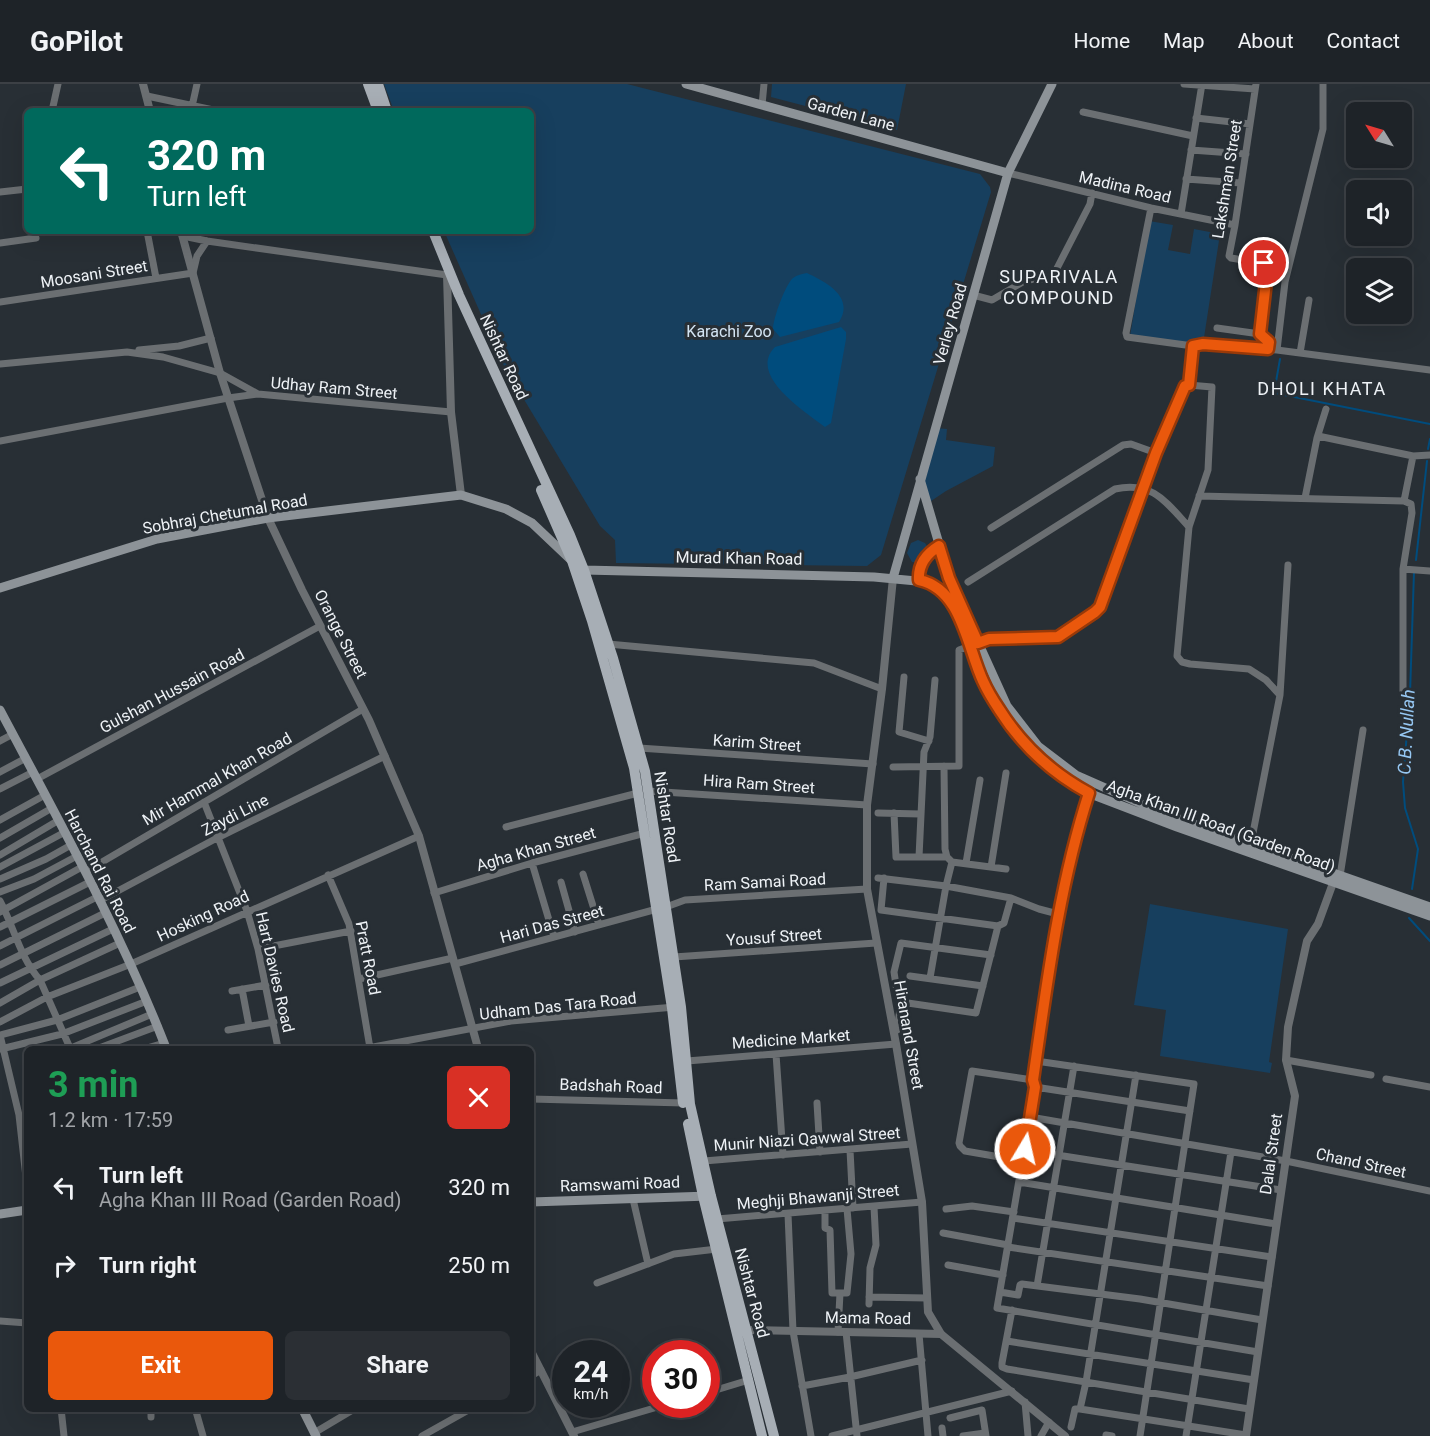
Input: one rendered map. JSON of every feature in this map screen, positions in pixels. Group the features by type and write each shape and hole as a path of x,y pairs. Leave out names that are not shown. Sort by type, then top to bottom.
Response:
{"main road":[{"path":"368,84 377,108"},
{"path":"378,84 386,108"},
{"name":"Garden Lane","path":"686,84 1008,173"},
{"name":"Verley Road","path":"893,578 1008,173 1052,84"},
{"name":"Nishtar Road","path":"429,234 572,561 643,792 687,1061 687,1103 704,1161 707,1196 717,1219 774,1436"},
{"name":"Nishtar Road","path":"434,234 459,295 584,570 639,748 645,833 674,957 687,1103 717,1249 762,1436"},
{"name":"Agha Khan III Road (Garden Road)","path":"920,479 949,578 974,645 982,680 1010,724 1047,766 1089,793 1336,880 1430,916"},
{"path":"461,495 506,508 532,523 584,570"},
{"name":"Sobhraj Chetumal Road","path":"0,588 157,539 268,518 461,495"},
{"name":"Murad Khan Road","path":"584,570 893,578"},
{"name":"Agha Khan III Road (Garden Road)","path":"893,578 919,580 935,586 943,593 1007,706 1038,746 1076,775 1160,812 1251,843 1336,880 1430,907"},
{"name":"Harchand Rai Road","path":"0,710 3,721 13,734 35,775 131,964 165,1046"},
{"name":"Ramswami Road","path":"534,1202 707,1196"},
{"path":"0,1214 24,1210"},
{"path":"304,1412 315,1434"}],"street":[{"path":"53,108 58,84"},
{"path":"143,84 149,108"},
{"path":"147,96 191,108 197,84"},
{"path":"762,105 764,84"},
{"path":"1185,84 1255,86"},
{"path":"1277,350 1285,282 1323,129 1323,84"},
{"path":"1181,214 1202,85"},
{"name":"Lakshman Street","path":"1255,86 1229,256 1267,264 1260,334"},
{"path":"1083,112 1193,136"},
{"path":"1196,118 1250,123"},
{"path":"1191,150 1246,154"},
{"name":"Madina Road","path":"1008,173 1151,208 1235,225"},
{"path":"1186,179 1241,183"},
{"path":"0,192 24,189"},
{"path":"973,295 992,300 1026,280 1052,278 1090,204 1092,193"},
{"path":"1151,208 1126,333 1128,337 1134,340 1193,346 1203,344 1268,349 1430,370"},
{"path":"148,234 156,278"},
{"name":"Orange Street","path":"182,234 220,373 268,518 363,709 419,836 477,1046"},
{"path":"185,234 207,241 447,274 451,412 461,495"},
{"path":"0,243 36,238"},
{"path":"193,273 197,256 207,241"},
{"name":"Moosani Street","path":"0,302 193,273"},
{"path":"1300,353 1309,300"},
{"path":"1217,328 1260,334 1269,342 1268,349"},
{"path":"0,364 179,346 211,338"},
{"path":"1189,385 1193,346"},
{"name":"Udhay Ram Street","path":"127,352 163,357 220,373 258,394 451,412"},
{"path":"893,766 959,766 959,650 989,639 1058,637 1100,607 1156,453 1185,386 1189,385 1212,387 1208,470 1189,527 1177,656 1182,663 1249,669 1266,680 1281,695"},
{"path":"0,441 258,394"},
{"path":"1305,498 1318,435 1326,409"},
{"path":"1318,435 1413,456 1430,455"},
{"path":"991,528 1123,445 1131,444 1156,453"},
{"path":"1404,501 1413,456"},
{"path":"968,582 1114,489 1129,486 1154,492 1189,527"},
{"path":"1199,496 1404,501 1411,504 1412,513 1403,569 1403,693"},
{"path":"919,580 920,565 925,556 939,546"},
{"path":"1251,843 1281,695 1287,565"},
{"path":"1403,569 1430,571"},
{"name":"Hiranand Street","path":"893,578 867,805 867,890 896,1044 922,1202 928,1312 942,1334 1063,1435"},
{"name":"Gulshan Hussain Road","path":"0,789 35,775 320,626"},
{"path":"608,644 814,663 882,689"},
{"path":"904,677 899,732 929,741"},
{"path":"919,857 924,752 929,741 936,680"},
{"name":"Mir Hammal Khan Road","path":"3,911 84,870 363,709"},
{"name":"Dalal Street","path":"1246,1435 1295,1096 1286,1060 1288,1027 1307,940 1318,924 1336,880 1363,730"},
{"path":"0,741 13,734"},
{"name":"Karim Street","path":"639,748 873,765"},
{"name":"Zaydi Line","path":"0,946 385,756"},
{"path":"0,772 26,758"},
{"path":"930,978 950,860 945,849 944,766"},
{"path":"991,867 1006,773"},
{"path":"966,863 980,780"},
{"name":"Hira Ram Street","path":"506,826 643,792 867,805"},
{"path":"1089,793 1078,827 1058,914 1030,1117 997,1308 1258,1352"},
{"path":"0,820 45,795"},
{"name":"Hart Davies Road","path":"204,802 247,911 266,985 278,1046"},
{"path":"0,838 52,808"},
{"path":"878,813 920,814"},
{"path":"894,813 896,857 950,860 1006,869"},
{"path":"0,855 58,820"},
{"path":"0,867 65,832"},
{"name":"Agha Khan Street","path":"434,893 532,863 645,833"},
{"name":"Hosking Road","path":"0,1022 47,997 131,964 419,836"},
{"path":"0,879 46,859 71,845"},
{"path":"0,892 34,879 77,856"},
{"path":"532,863 554,937"},
{"path":"584,874 599,925"},
{"name":"Pratt Road","path":"328,875 351,931 370,1046"},
{"path":"1011,898 1004,923 999,926 880,910 881,878 946,886 1011,898 1058,914"},
{"path":"0,927 90,882"},
{"path":"561,882 575,932"},
{"name":"Ram Samai Road","path":"662,908 686,900 867,890"},
{"path":"0,901 15,938 31,971 40,980 69,1046"},
{"name":"Hari Das Street","path":"359,979 454,961 662,908"},
{"path":"0,966 105,913"},
{"path":"901,1002 976,1013 999,926"},
{"path":"0,983 113,928"},
{"path":"258,950 351,931"},
{"path":"0,1004 40,980 120,943"},
{"name":"Yousuf Street","path":"674,957 876,943"},
{"path":"897,1030 901,1002 898,998 894,972 902,943 991,955"},
{"path":"910,976 983,986"},
{"path":"232,991 266,985"},
{"path":"24,1159 19,1115 0,1035 57,1020 140,987"},
{"path":"242,989 249,1026"},
{"path":"2,1048 62,1034 147,1001"},
{"name":"Udham Das Tara Road","path":"380,1046 511,1021 677,1007"},
{"path":"75,1046 152,1014"},
{"path":"228,1030 274,1022"},
{"path":"104,1046 158,1026"},
{"name":"Medicine Market","path":"687,1061 896,1044"},
{"path":"776,1054 783,1155"},
{"path":"1286,1060 1371,1075"},
{"path":"1036,1061 1194,1084 1140,1436"},
{"path":"1036,1286 1074,1066"},
{"path":"1023,1161 962,1149 959,1143 972,1071 1070,1092 1190,1110"},
{"path":"1080,1410 1136,1075"},
{"path":"1386,1079 1430,1087"},
{"name":"Badshah Road","path":"534,1099 687,1103"},
{"path":"817,1103 820,1152"},
{"name":"Chand Street","path":"1030,1117 1286,1161 1430,1191"},
{"name":"Munir Niazi Qawwal Street","path":"704,1161 912,1144"},
{"path":"1025,1149 1281,1190"},
{"path":"825,1210 825,1228 830,1230 832,1247 832,1293 847,1293 851,1254 850,1150"},
{"path":"1186,1436 1231,1152"},
{"path":"1019,1182 1276,1224"},
{"path":"633,1199 648,1264"},
{"name":"Meghji Bhawanji Street","path":"717,1219 922,1202"},
{"path":"946,1209 972,1206 1047,1223 1272,1257"},
{"path":"874,1207 876,1245 870,1268 869,1301 927,1298"},
{"path":"788,1214 793,1331 811,1436"},
{"path":"943,1233 1042,1252 1268,1287"},
{"path":"597,1283 674,1254 717,1249"},
{"path":"948,1265 1003,1275"},
{"path":"1000,1292 1018,1295 1020,1285 1036,1286 1100,1293 1262,1320"},
{"path":"840,1293 842,1332 856,1433"},
{"path":"994,1376 1002,1367 1012,1310"},
{"path":"0,1321 24,1323"},
{"name":"Mama Road","path":"746,1330 942,1334"},
{"path":"919,1334 928,1436"},
{"path":"1007,1341 1254,1380"},
{"path":"534,1357 573,1434 642,1412"},
{"path":"802,1386 921,1360"},
{"path":"1002,1367 1250,1409"},
{"path":"534,1374 541,1370"},
{"path":"720,1389 749,1380"},
{"path":"832,1436 856,1433 927,1412 1012,1391"},
{"path":"1025,1402 1029,1436"},
{"path":"1071,1427 1075,1409 1246,1435"},
{"path":"950,1418 982,1410 986,1435 963,1436"},
{"path":"61,1412 64,1436"},
{"path":"151,1412 152,1417"},
{"path":"196,1412 202,1436"},
{"path":"315,1434 350,1412"},
{"path":"422,1436 465,1412"},
{"path":"1041,1436 1049,1422"},
{"path":"942,1428 943,1436"}],"green space":[{"name":"Karachi Zoo","path":"384,84 627,84 980,174 991,192 881,555 867,566 616,563 615,540 600,526 504,366 445,234 534,234 534,108 393,108"},
{"path":"772,84 906,84 897,130 771,97"},
{"path":"1149,221 1173,225 1168,250 1190,254 1194,229 1220,234 1203,344 1130,336"},
{"path":"935,428 947,429 946,440 995,447 993,466 928,503 921,479"},
{"path":"918,540 925,543 929,549 919,563 912,562 907,553 911,543"},
{"path":"1150,904 1288,929 1269,1062 1272,1063 1270,1073 1160,1056 1166,1010 1134,1005"}],"shaded area":[{"path":"807,273 836,292 841,298 843,313 839,322 780,337 773,329 783,295 793,278"},
{"path":"841,327 846,332 846,339 831,423 825,427 782,392 773,381 768,369 768,358 775,347"}],"waterway":[{"path":"1280,359 1274,393 1430,424"},
{"name":"C.B. Nullah","path":"1428,449 1430,439"},
{"name":"C.B. Nullah","path":"1416,560 1427,461"},
{"name":"C.B. Nullah","path":"1412,889 1418,849 1405,808 1403,782 1410,694 1414,572"},
{"name":"C.B. Nullah","path":"1409,918 1430,941"}],"district":[{"name":"SUPARIVALA COMPOUND","path":"1059,286"},
{"name":"DHOLI KHATA","path":"1322,388"}],"route":[{"path":"1025,1149 1058,914 1078,827 1089,793 1047,766 999,710 982,680 958,616 943,593 935,586 919,580 920,565 925,556 939,546 949,578 978,643 989,639 1058,637 1095,612 1100,607 1156,453 1185,386 1189,385 1193,346 1203,344 1268,349 1269,342 1260,334 1267,273 1267,264 1264,263"}]}
